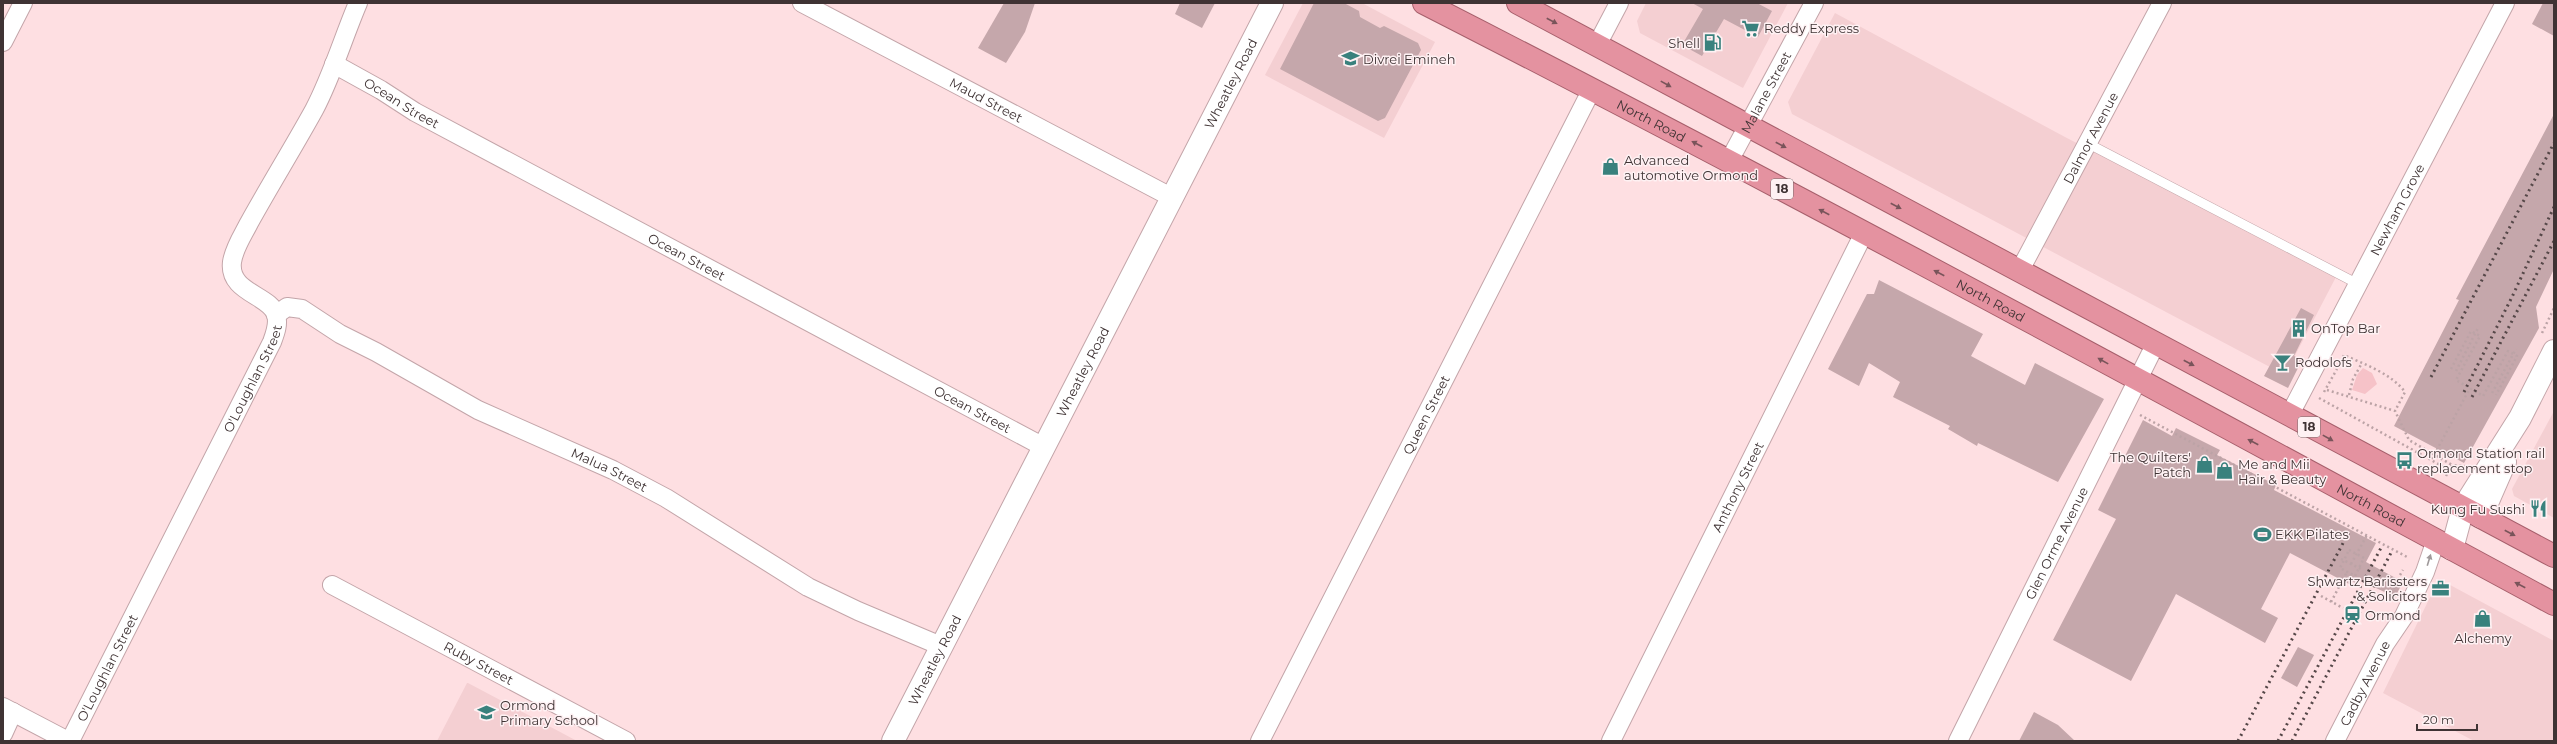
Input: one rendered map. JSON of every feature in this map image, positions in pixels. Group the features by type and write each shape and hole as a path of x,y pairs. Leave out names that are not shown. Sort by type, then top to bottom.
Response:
{"highway":[{"name":"North Road","path":"1424,3 1592,89 1864,232 2554,604"},
{"name":"18","path":"1518,3 1748,128 2554,556"}],"street":[{"path":"3,42 23,3"},
{"name":"O'Loughlan Street","path":"69,741 272,342 276,328 276,315 267,305 240,284 234,275 232,263 240,241 315,108 358,3"},
{"name":"Maud Street","path":"802,3 1171,197"},
{"name":"Wheatley Road","path":"893,741 1042,446 1272,3"},
{"path":"1597,46 1619,3"},
{"name":"Malane Street","path":"1729,161 1814,3"},
{"name":"Dalmor Avenue","path":"2019,272 2162,3"},
{"name":"Newham Grove","path":"2289,416 2505,3"},
{"name":"Ocean Street","path":"334,64 422,116 1042,446"},
{"name":"Queen Street","path":"1260,741 1592,89"},
{"name":"Anthony Street","path":"1611,741 1864,232"},
{"name":"Malua Street","path":"276,315 288,307 302,309 340,334 376,352 478,410 613,470 660,495 808,587 858,611 940,646"},
{"name":"Glen Orme Avenue","path":"1958,741 2155,345"},
{"path":"2444,544 2472,512 2520,418 2547,345"},
{"name":"Cadby Avenue","path":"2335,741 2385,644 2404,616 2426,572 2444,544"},
{"name":"Ruby Street","path":"332,585 626,741"},
{"path":"3,734 8,710 69,741"}],"lane":[{"path":"2087,143 2358,284"}],"path":[{"path":"2547,345 2554,308"},
{"path":"2456,371 2478,328 2476,333"},
{"path":"2451,369 2471,331 2480,336 2456,380 2483,396 2508,351 2517,356 2496,395"},
{"path":"2492,392 2516,348 2513,354"},
{"path":"2395,410 2405,392 2398,383 2344,355 2327,390 2316,397 2432,459 2449,470"},
{"path":"2348,395 2353,379 2362,363"},
{"path":"2432,459 2470,388"},
{"path":"2327,390 2395,410 2409,440 2452,466 2462,467 2471,462"},
{"path":"2124,407 2409,558"},
{"path":"2445,476 2452,466"},
{"path":"2352,564 2367,535"},
{"path":"2349,550 2357,554 2364,558 2355,576 2340,568 2349,550"},
{"path":"2409,551 2409,558 2411,562"},
{"path":"2341,559 2363,570"},
{"path":"2331,602 2347,572"},
{"path":"2373,595 2386,602"},
{"path":"2321,596 2343,608"}],"shaded area":[{"name":"Divrei Emineh","path":"1303,3 1362,3 1435,42 1384,138 1265,75"},
{"name":"Shell","path":"1646,3 1788,3 1743,88 1640,33 1637,21"},
{"path":"1835,13 2065,137 2336,277 2285,375 1792,114 1788,102"},
{"path":"2363,368 2372,373 2377,384 2365,394 2352,390 2357,375"},
{"path":"2554,411 2554,518 2514,496 2512,489"},
{"path":"2439,579 2554,641 2554,741 2474,741 2383,693"},
{"name":"Ormond Primary School","path":"468,683 577,741 437,741"}],"building":[{"path":"1004,3 1035,3 1025,32 1006,63 978,48"},
{"path":"1180,3 1215,3 1202,28 1175,14"},
{"name":"Divrei Emineh","path":"1314,3 1344,3 1359,11 1360,17 1380,28 1384,26 1418,43 1421,50 1385,118 1378,121 1280,69"},
{"path":"1692,3 1757,3 1772,11 1758,37 1724,19 1702,56 1682,45 1703,9"},
{"path":"2543,3 2554,3 2554,36 2532,24"},
{"path":"2554,114 2554,269 2536,307 2539,328 2464,463 2394,426 2459,300 2456,299"},
{"path":"1879,280 1983,334 1971,356 2025,385 2035,363 2104,399 2058,482 1978,443 1977,446 1948,429 1950,426 1893,397 1900,382 1869,363 1859,386 1828,369 1867,294 1874,294"},
{"name":"OnTop Bar","path":"2301,308 2314,315 2294,356 2302,360 2288,388 2264,376"},
{"path":"2143,420 2172,436 2176,428 2220,450 2217,455 2276,485 2274,490 2376,543 2366,562 2403,582 2395,597 2357,579 2355,583 2350,580 2349,584 2290,553 2261,609 2278,618 2265,643 2176,594 2131,681 2053,640 2116,519 2098,510"},
{"path":"2298,647 2314,655 2297,687 2281,678"},
{"path":"2034,712 2058,725 2075,741 2019,741"}],"railway":[{"path":"2431,377 2554,143"},
{"path":"2464,392 2512,297 2554,207"},
{"path":"2472,397 2554,241"},
{"path":"2238,741 2350,530"},
{"path":"2278,741 2382,546"},
{"path":"2292,741 2392,551"}],"place":[{"name":"Reddy Express","path":"1751,28"},
{"name":"Shell","path":"1713,43"},
{"name":"Divrei Emineh","path":"1350,59"},
{"name":"Advanced automotive Ormond","path":"1611,167"},
{"name":"OnTop Bar","path":"2298,328"},
{"name":"Rodolofs","path":"2282,362"},
{"name":"Ormond Station rail replacement stop","path":"2404,460"},
{"name":"The Quilters' Patch","path":"2204,464"},
{"name":"Me and Mii Hair & Beauty","path":"2225,471"},
{"name":"Kung Fu Sushi","path":"2538,509"},
{"name":"EKK Pilates","path":"2262,534"},
{"name":"Shwartz Barissters & Solicitors","path":"2440,588"},
{"name":"Ormond","path":"2352,615"},
{"name":"Alchemy","path":"2483,619"},
{"name":"Ormond Primary School","path":"487,712"}]}
